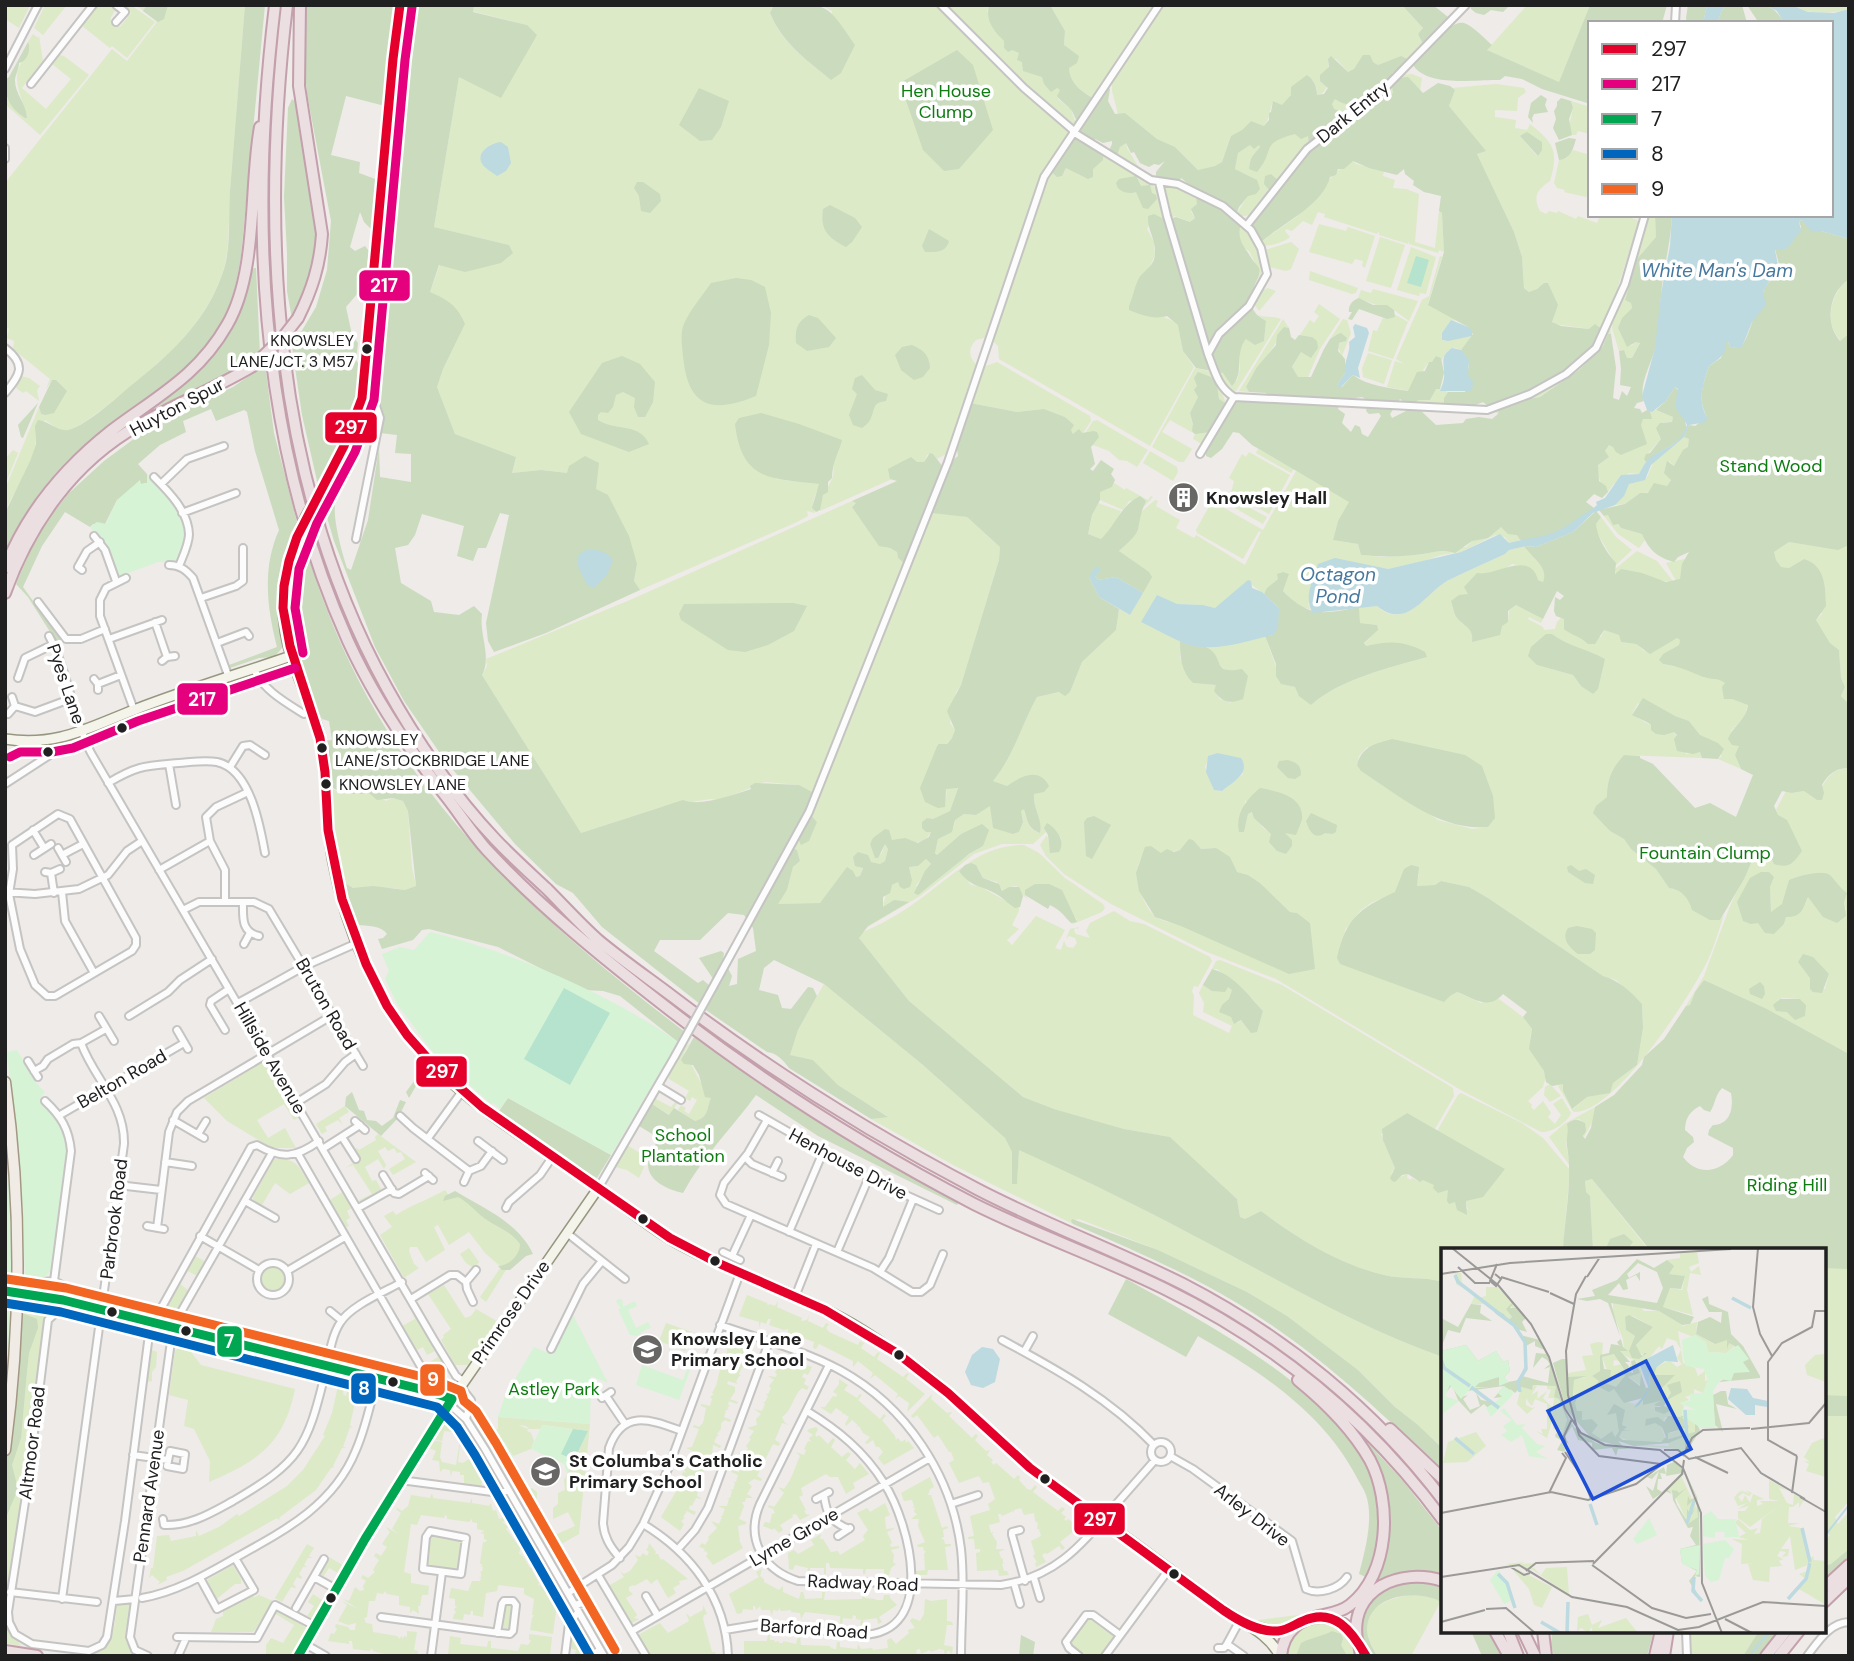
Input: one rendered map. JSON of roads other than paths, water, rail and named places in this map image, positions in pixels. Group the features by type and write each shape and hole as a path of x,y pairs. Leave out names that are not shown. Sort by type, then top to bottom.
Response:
{"highway":[{"path":"275,5 267,94 263,223 266,301 274,378 287,454 325,585 349,643 379,700 422,766 486,848 591,949 724,1052 840,1128 976,1205 1113,1265 1215,1316 1270,1350 1333,1400 1398,1464 1441,1518"},
{"path":"287,5 278,121 276,214 279,310 300,448 317,518 343,595 388,691 431,758 493,837 599,940 733,1042 852,1120 980,1191 1151,1269 1216,1302 1273,1338 1370,1411 1441,1477"},
{"name":"Huyton Spur","path":"5,593 38,522 84,467 136,426 253,366 298,318 314,284 322,234 299,86 300,5"},
{"name":"Huyton Spur","path":"5,568 13,548 41,500 68,469 113,430 186,378 229,323 247,259 258,137 267,94"},
{"path":"1215,1316 1261,1349 1314,1394 1355,1439 1376,1475 1385,1515 1382,1543 1375,1567 1353,1603 1335,1612 1301,1622 1285,1640 1281,1656"},
{"path":"1328,1380 1394,1442 1441,1498"},
{"path":"1826,1586 1849,1565"},
{"path":"1363,1656 1358,1642 1356,1621 1360,1608 1375,1591 1386,1583 1406,1577 1441,1581"},
{"path":"1826,1600 1849,1578"},
{"path":"1315,1617 1340,1621 1358,1642"},
{"path":"1496,1633 1509,1656"},
{"path":"1509,1633 1518,1656"},
{"path":"1524,1633 1535,1656"},
{"path":"1543,1633 1546,1656"},
{"path":"1655,1656 1661,1633"},
{"path":"1664,1656 1668,1633"},
{"path":"1766,1656 1784,1633"},
{"path":"1779,1656 1797,1633"},
{"path":"5,1651 37,1656"}],"main road":[{"path":"400,5 362,398 351,436 295,541 285,574 283,592 283,611 291,656 313,710 324,756 332,859 344,910 388,1007 426,1058 508,1127 599,1187 668,1238 856,1327 915,1366 952,1396 1021,1460 1268,1638 1281,1656"},
{"path":"5,739 51,740 82,732 134,710 291,656"},
{"path":"5,746 17,740"},
{"path":"5,1082 16,1191 10,1291 12,1389 5,1450"},
{"name":"Primrose Drive","path":"298,1656 450,1401 599,1187"},
{"path":"1249,1626 1273,1631 1293,1628"}],"street":[{"path":"5,69 38,5"},
{"path":"31,84 93,5"},
{"path":"116,5 125,12 116,22"},
{"path":"940,5 1016,80 1074,132 1140,174 1159,182 1188,188 1223,206 1247,225 1261,248 1267,274 1249,306 1219,334 1209,354"},
{"path":"599,1187 675,1056 809,812 948,462 1047,171 1159,5"},
{"name":"Dark Entry","path":"1247,225 1307,149 1382,90 1466,5"},
{"path":"5,148 5,159"},
{"path":"1159,182 1219,383 1234,397 1487,410 1530,394 1566,374 1596,348 1625,284 1644,217"},
{"path":"5,348 16,358 19,371 5,393"},
{"path":"1200,454 1234,397"},
{"path":"356,539 380,418 375,403 362,398"},
{"path":"160,484 187,459 226,445"},
{"path":"154,477 178,504 189,534 179,566"},
{"path":"182,513 237,492"},
{"path":"94,536 100,542 116,581"},
{"path":"78,567 88,551 100,542"},
{"path":"201,598 243,581 242,547"},
{"path":"169,565 179,566 193,578 229,678"},
{"path":"126,578 106,588 99,607 134,710"},
{"path":"38,602 46,608 66,639 81,639 105,629"},
{"path":"109,639 159,621 168,658"},
{"path":"216,643 247,632"},
{"name":"Pyes Lane","path":"50,636 62,663 82,732"},
{"path":"29,674 19,675 30,651 54,644"},
{"path":"254,668 258,679 270,691 304,714 313,710"},
{"path":"97,684 121,675"},
{"path":"12,697 15,706"},
{"path":"15,706 35,712 71,699"},
{"path":"8,714 15,706"},
{"name":"Hillside Avenue","path":"82,732 108,783 324,1148 466,1397 471,1400 466,1419"},
{"path":"37,741 43,759"},
{"path":"230,767 243,746 250,745 265,755"},
{"path":"5,784 62,747"},
{"path":"108,783 132,769 169,764 209,761 230,767 239,775 248,792 265,853"},
{"path":"169,764 176,805"},
{"path":"172,793 180,791"},
{"path":"225,902 225,870 210,841 206,824 208,812 248,792"},
{"path":"58,814 70,819 136,938 132,951 55,996 47,996 39,990 20,949 7,893 13,869 12,845 33,830 58,814"},
{"path":"33,830 44,848"},
{"path":"7,893 79,889 108,875 127,851 142,841"},
{"path":"159,870 210,841"},
{"path":"34,855 44,848 55,846 64,859 83,844"},
{"path":"60,869 48,872 58,892 65,921 94,973"},
{"path":"183,910 199,902 243,902 244,925 250,933 259,936"},
{"name":"Bruton Road","path":"243,902 254,902 269,909 363,1066"},
{"path":"244,944 250,933"},
{"path":"238,1003 304,966 357,943"},
{"path":"129,1016 168,992 180,980 212,959"},
{"path":"213,1028 223,1027 210,1005 211,1001 229,989"},
{"path":"147,1226 160,1228 161,1189 169,1132 173,1120 188,1101 333,1015"},
{"path":"99,1016 114,1041"},
{"path":"28,1061 36,1074 48,1059 106,1029"},
{"name":"Belton Road","path":"61,1115 186,1046 177,1030"},
{"name":"Parbrook Road","path":"62,1599 124,1133 118,1107 81,1043"},
{"path":"296,1103 326,1084 345,1062 356,1054"},
{"path":"658,1086 681,1100"},
{"path":"428,1138 463,1090"},
{"path":"45,1101 61,1115 71,1152 54,1281"},
{"name":"Henhouse Drive","path":"759,1115 869,1177 939,1210"},
{"path":"401,1119 470,1171"},
{"path":"173,1120 201,1136 206,1121"},
{"path":"767,1120 745,1157 724,1183 720,1195 726,1204 880,1272 906,1290 918,1293 930,1285 943,1254"},
{"path":"324,1148 360,1126"},
{"path":"342,1137 356,1159"},
{"path":"153,1323 254,1145 272,1153 298,1154 319,1141"},
{"path":"478,1141 503,1160"},
{"path":"464,1182 470,1171 481,1166 492,1151"},
{"path":"789,1232 823,1152"},
{"path":"177,1320 272,1153"},
{"path":"298,1154 428,1379 428,1391"},
{"path":"166,1163 189,1166 191,1156"},
{"path":"506,1202 540,1175 552,1156"},
{"path":"745,1157 752,1164 782,1177"},
{"path":"772,1173 778,1161"},
{"path":"383,1175 391,1189 399,1194 429,1176"},
{"path":"836,1252 869,1177"},
{"path":"118,1185 161,1189"},
{"path":"358,1208 391,1189"},
{"path":"880,1272 890,1258 914,1199"},
{"path":"245,1201 275,1218"},
{"path":"732,1256 751,1214"},
{"path":"567,1233 625,1279"},
{"path":"200,1236 259,1270"},
{"path":"287,1270 345,1237"},
{"path":"795,1297 816,1244"},
{"path":"723,1252 740,1260"},
{"path":"551,1349 583,1284 602,1261"},
{"path":"271,1262 280,1264 289,1275 288,1286 276,1295 265,1293 258,1286 259,1270 271,1262"},
{"path":"939,1265 947,1268"},
{"path":"466,1282 476,1270"},
{"path":"568,1593 620,1558 643,1524 659,1491 740,1273"},
{"path":"411,1298 450,1275 457,1275 466,1282 473,1302"},
{"path":"44,1282 54,1281 62,1285"},
{"path":"163,1519 164,1525 169,1525 199,1519 268,1480 284,1467 310,1431 334,1335 341,1320 356,1308 401,1282"},
{"path":"10,1291 63,1300 173,1327 428,1391 450,1401 466,1419 602,1653 590,1656"},
{"name":"Altmoor Road","path":"63,1300 59,1310 48,1320 8,1617 12,1630 32,1644 83,1651 98,1648 107,1637 114,1601"},
{"path":"330,1311 341,1320"},
{"path":"720,1325 830,1365 867,1387 909,1428 930,1458 951,1504 961,1549 961,1656"},
{"name":"Pennard Avenue","path":"148,1656 135,1650 130,1641 138,1599 154,1458 173,1327"},
{"path":"1024,1352 1033,1336"},
{"path":"1002,1340 1091,1391 1128,1419 1154,1446"},
{"path":"678,1549 695,1530 708,1508 769,1342"},
{"name":"Pennard Avenue","path":"114,1601 148,1345 157,1350"},
{"path":"762,1555 755,1537 757,1511 830,1365"},
{"path":"114,1601 167,1592 200,1578 304,1517 335,1486 356,1452 377,1378"},
{"path":"606,1395 625,1424"},
{"name":"Barford Road","path":"725,1630 761,1624 862,1635 877,1634 887,1630 901,1618 909,1603 911,1584 906,1535 897,1506 885,1483 852,1442 807,1411"},
{"path":"620,1558 608,1543 603,1523 609,1448 617,1431 625,1424 646,1420 682,1431"},
{"path":"1160,1442 1166,1444 1170,1449 1170,1456 1163,1461 1155,1460 1151,1453 1154,1446 1160,1442"},
{"path":"133,1455 168,1460"},
{"name":"Arley Drive","path":"1170,1456 1193,1469 1292,1541 1306,1589 1314,1592 1339,1586 1347,1577"},
{"name":"Lyme Grove","path":"632,1632 930,1458"},
{"name":"Radway Road","path":"762,1555 779,1573 802,1583 962,1585 1025,1581 1052,1569 1072,1554 1155,1460"},
{"path":"402,1478 500,1493 508,1490"},
{"path":"816,1499 826,1494 829,1516 835,1523 849,1529 838,1536"},
{"path":"951,1504 978,1495"},
{"path":"643,1524 678,1549 698,1571 708,1587 725,1630 729,1656"},
{"path":"1020,1530 1012,1534 1025,1581"},
{"path":"428,1531 463,1536 467,1539 462,1573 458,1575 442,1572 422,1567 428,1531"},
{"path":"200,1578 217,1609 254,1590 235,1558"},
{"path":"296,1608 324,1559"},
{"path":"1108,1655 1170,1569"},
{"path":"431,1656 442,1572"},
{"path":"598,1575 646,1656"},
{"path":"314,1577 336,1589"},
{"path":"1034,1578 1040,1598"},
{"path":"1014,1583 1020,1604"},
{"path":"10,1592 97,1602"},
{"path":"646,1596 658,1616"},
{"path":"381,1617 497,1633 513,1633 516,1605 513,1601 504,1601 502,1604 497,1633"},
{"path":"568,1653 569,1624 577,1609 586,1602 617,1656"},
{"path":"177,1637 257,1638 275,1605 315,1626"},
{"path":"1079,1656 1066,1642 1086,1615 1093,1615 1120,1635"},
{"path":"1218,1648 1224,1648 1240,1620"},
{"path":"1807,1656 1831,1628 1842,1622 1849,1622"},
{"path":"1686,1633 1687,1656"},
{"path":"178,1656 186,1638"},
{"path":"305,1644 326,1656"},
{"path":"1227,1644 1244,1656"}],"water":[{"path":"1707,5 1727,5 1718,21 1703,21"},
{"name":"White Man's Dam","path":"1765,5 1791,5 1808,12 1834,13 1849,9 1849,239 1821,231 1812,232 1802,220 1799,221 1801,232 1786,249 1775,250 1779,271 1763,292 1766,305 1752,322 1742,347 1731,348 1726,342 1719,359 1709,366 1702,399 1706,422 1689,425 1684,437 1651,465 1645,480 1629,484 1624,496 1615,505 1593,513 1573,532 1536,547 1509,550 1451,579 1408,612 1388,613 1377,606 1313,613 1309,595 1318,564 1335,558 1388,569 1461,552 1500,534 1509,543 1552,533 1595,507 1596,502 1605,498 1621,475 1639,474 1649,459 1682,436 1687,425 1676,407 1678,389 1675,387 1666,401 1652,412 1647,410 1642,396 1655,348 1672,217 1833,217 1833,21 1783,21 1777,11"},
{"path":"501,142 508,147 511,163 506,171 497,176 483,165 481,156 493,144"},
{"path":"1451,320 1468,327 1472,336 1442,340 1442,333"},
{"path":"1355,324 1367,328 1369,333 1358,368 1360,378 1353,375 1340,388 1337,385 1345,373 1349,342 1355,337"},
{"path":"1452,348 1461,350 1469,360 1468,375 1474,384 1470,391 1440,391 1444,378 1444,356"},
{"path":"588,549 605,553 613,560 607,575 594,588 587,585 577,564 579,554"},
{"path":"1096,566 1101,570 1095,576 1098,580 1116,577 1143,593 1130,615 1099,597 1089,577"},
{"path":"1248,580 1251,581 1252,588 1262,592 1279,608 1278,628 1273,635 1230,645 1197,646 1180,642 1141,622 1157,595 1177,604 1215,608"},
{"path":"1217,753 1241,758 1244,763 1239,777 1222,791 1214,790 1206,772 1208,756"},
{"path":"982,1347 993,1349 1000,1359 995,1382 983,1388 971,1385 965,1372 972,1355"}],"waterway":[{"path":"5,1214 6,1287"},
{"path":"5,1313 6,1293"},
{"path":"1826,1534 1849,1505"},
{"path":"1752,1653 1768,1633"}],"place":[{"name":"KNOWSLEY LANE/JCT. 3 M57","path":"367,349"},
{"name":"Knowsley Hall","path":"1183,498"},
{"name":"KNOWSLEY LANE/STOCKBRIDGE LANE","path":"322,748"},
{"name":"KNOWSLEY LANE","path":"326,784"},
{"name":"Knowsley Lane Primary School","path":"648,1349"},
{"name":"St Columba's Catholic Primary School","path":"546,1471"}],"park label":[{"name":"Hen House Clump","path":"946,101"},
{"name":"Stand Wood","path":"1771,466"},
{"name":"Fountain Clump","path":"1705,853"},
{"name":"School Plantation","path":"683,1145"},
{"name":"Riding Hill","path":"1787,1185"},
{"name":"Astley Park","path":"554,1389"}],"water label":[{"name":"Octagon Pond","path":"1338,585"}]}
